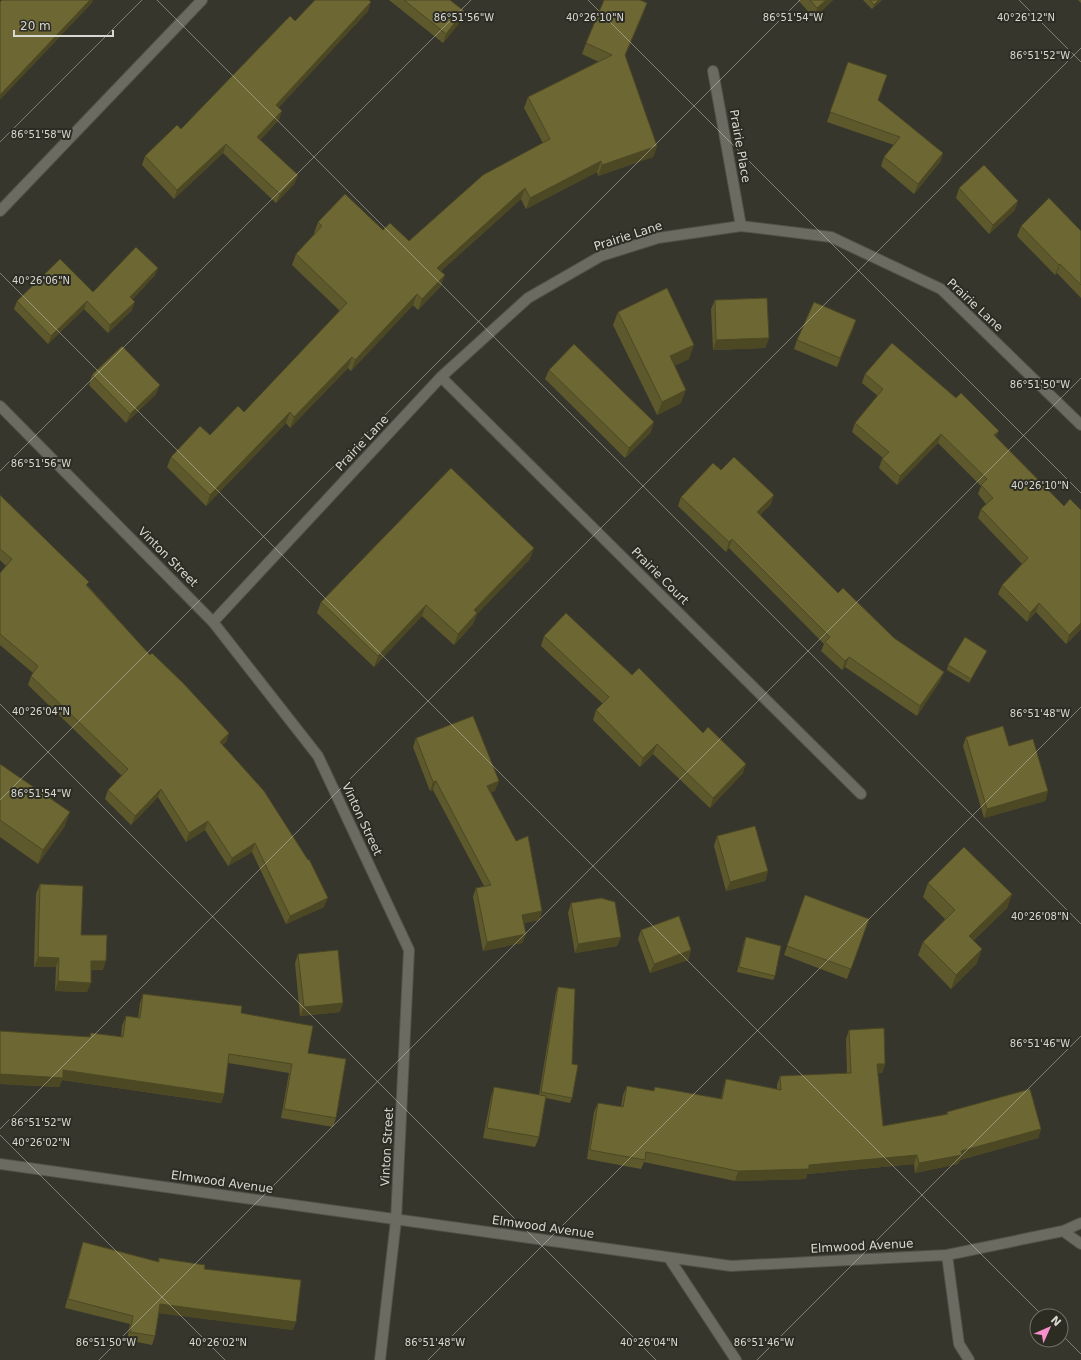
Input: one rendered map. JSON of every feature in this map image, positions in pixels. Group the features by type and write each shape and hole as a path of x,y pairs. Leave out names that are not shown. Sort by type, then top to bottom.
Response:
{"street":[{"path":"0,211 202,0"},
{"name":"Prairie Place","path":"713,71 741,226"},
{"name":"Prairie Lane","path":"213,622 441,377 528,298 601,256 658,238 741,226 831,237 942,289 1081,425"},
{"name":"Prairie Court","path":"441,377 861,794"},
{"name":"Vinton Street","path":"0,406 213,622 318,756 409,950 396,1220 380,1360"},
{"name":"Elmwood Avenue","path":"0,1164 731,1266 947,1255 1063,1231 1081,1223"},
{"path":"1063,1231 1081,1244"},
{"path":"947,1255 959,1344 969,1360"},
{"path":"669,1258 736,1360"}],"building":[{"path":"2,0 90,0 0,95 0,2"},
{"path":"315,0 369,0 371,2 276,105 282,111 257,137 298,175 280,194 226,144 177,190 145,156 177,125 181,129 290,16 295,21"},
{"path":"404,0 450,0 464,11 446,34"},
{"path":"604,0 640,0 647,3 625,55 657,146 602,165 601,161 530,198 525,188 437,268 445,275 422,299 417,294 355,360 352,357 294,417 290,412 210,495 171,457 200,426 210,435 238,406 244,412 347,303 296,254 322,226 318,222 345,194 383,230 390,223 409,241 483,175 550,139 528,97 612,55 586,43"},
{"path":"810,0 826,0 817,8"},
{"path":"870,0 879,0 874,5"},
{"path":"848,62 887,75 878,100 943,153 918,184 884,157 900,137 830,112"},
{"path":"984,165 1018,201 993,225 959,188"},
{"path":"1049,198 1081,231 1081,285 1021,226"},
{"path":"136,247 158,268 130,297 135,302 110,325 87,301 51,336 17,301 60,259 93,292"},
{"path":"667,288 694,345 670,356 686,390 662,402 618,312"},
{"path":"767,298 769,338 716,340 715,300"},
{"path":"814,302 856,320 840,358 797,340"},
{"path":"892,343 956,398 961,393 999,431 994,435 1064,506 1070,499 1081,510 1081,623 1069,635 1039,603 1030,613 1002,585 1028,558 981,509 993,498 981,485 987,479 941,434 900,476 882,459 889,452 855,423 883,389 865,374"},
{"path":"574,344 654,422 629,448 549,370"},
{"path":"122,346 160,385 130,414 92,375"},
{"path":"734,457 774,495 757,512 838,593 843,588 894,638 944,672 920,706 849,657 845,661 825,642 830,637 732,539 729,542 681,497 713,463 721,470"},
{"path":"451,468 534,548 474,610 477,613 458,634 426,605 378,656 321,602"},
{"path":"0,495 89,582 86,585 150,655 152,653 184,684 229,733 220,742 264,791 308,860 309,859 328,898 290,916 255,843 232,858 208,821 189,833 161,789 135,816 108,790 128,769 31,676 38,666 0,634 0,573 12,559 0,549"},
{"path":"566,613 632,675 639,668 703,733 708,727 746,764 713,798 657,744 643,758 596,710 609,697 544,636"},
{"path":"965,637 987,651 971,679 948,665"},
{"path":"473,716 499,781 487,786 516,841 528,836 542,911 522,915 526,934 487,942 476,888 491,885 436,781 433,782 416,738"},
{"path":"1003,726 1009,746 1033,739 1048,791 987,809 966,737"},
{"path":"0,764 70,812 43,850 0,820"},
{"path":"755,826 768,871 730,882 717,836"},
{"path":"964,847 1012,894 969,936 982,949 956,975 923,942 955,910 928,883"},
{"path":"40,884 83,886 81,935 107,935 106,961 91,961 91,983 58,981 59,958 38,957"},
{"path":"805,895 869,919 851,969 787,946"},
{"path":"601,898 615,902 621,937 578,944 571,903"},
{"path":"679,916 691,950 654,964 641,930"},
{"path":"746,937 781,946 775,976 739,967"},
{"path":"338,950 343,1003 304,1007 298,954"},
{"path":"558,987 575,989 572,1064 578,1065 572,1098 541,1092"},
{"path":"143,994 242,1006 241,1013 313,1026 308,1053 346,1059 336,1118 284,1109 292,1064 229,1054 224,1094 63,1070 63,1078 0,1074 0,1031 90,1037 91,1033 123,1037 126,1016 140,1018"},
{"path":"884,1028 885,1064 877,1064 883,1126 948,1114 947,1112 1030,1089 1041,1129 961,1151 962,1155 919,1163 917,1155 809,1165 809,1169 738,1171 646,1152 645,1160 590,1150 598,1103 623,1107 627,1086 654,1091 655,1087 722,1099 726,1079 781,1090 780,1076 851,1073 849,1030"},
{"path":"494,1087 546,1096 539,1137 487,1128"},
{"path":"83,1242 159,1262 159,1258 205,1265 204,1269 301,1280 296,1322 160,1304 155,1336 130,1332 133,1316 68,1299"}]}
